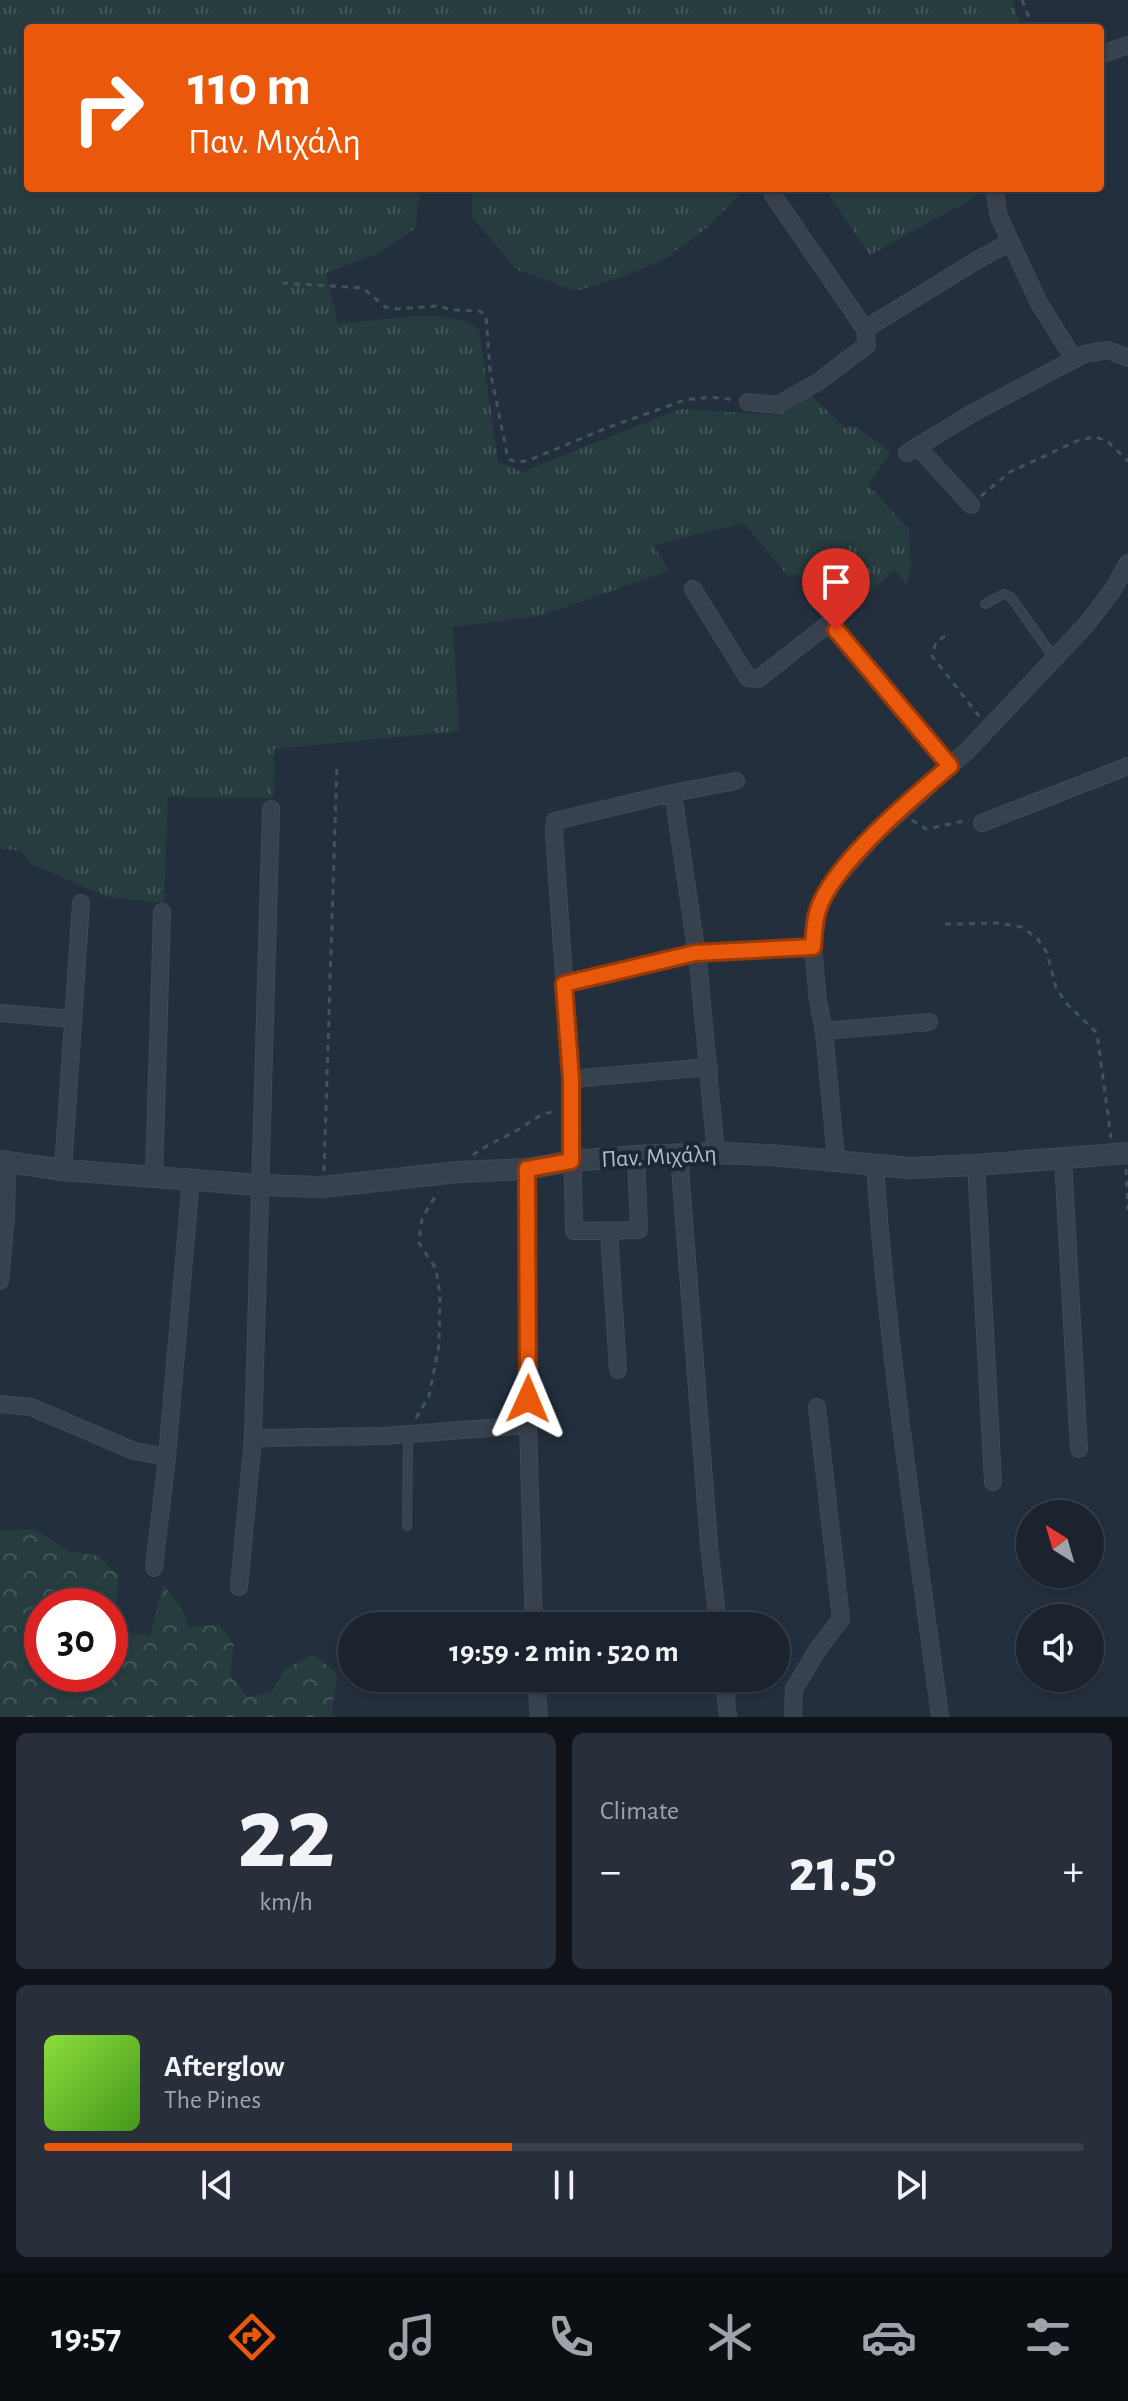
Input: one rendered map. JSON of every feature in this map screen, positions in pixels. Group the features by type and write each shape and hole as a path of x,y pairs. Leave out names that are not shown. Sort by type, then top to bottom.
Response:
{"street":[{"path":"1104,54 1128,45"},
{"path":"995,192 999,217 1039,303 1074,359"},
{"path":"748,402 777,405 818,382 867,345 868,338 865,329 773,195"},
{"path":"865,329 1011,242"},
{"path":"971,505 913,450 971,414 1084,354 1108,350 1128,358"},
{"path":"836,1159 824,1031 815,979 813,947 818,911 833,882 860,850 988,729 1086,625 1112,591 1128,563"},
{"path":"693,589 748,678 758,679 827,625 836,630 950,766"},
{"path":"982,823 1128,766"},
{"path":"636,1156 639,1230 574,1231 571,1079 555,821 736,781"},
{"path":"673,793 709,1067 716,1153"},
{"path":"239,1587 253,1438 271,809"},
{"path":"63,1170 81,903"},
{"path":"154,1176 162,912"},
{"path":"564,984 695,953 813,947"},
{"path":"0,1013 73,1019"},
{"path":"824,1031 929,1022"},
{"path":"571,1079 709,1067"},
{"name":"Παν. Μιχάλη","path":"4,1162 63,1170 323,1187 636,1156 716,1153 836,1159 910,1168 1122,1154"},
{"path":"679,1155 716,1612"},
{"path":"1063,1159 1079,1449"},
{"path":"0,1281 6,1216 4,1162"},
{"path":"875,1164 891,1343 940,1717"},
{"path":"976,1165 993,1482"},
{"path":"527,1169 528,1425 534,1612"},
{"path":"154,1568 167,1457 191,1179"},
{"path":"609,1232 618,1370"},
{"path":"0,1404 31,1407 134,1451 167,1457"},
{"path":"793,1717 794,1689 841,1619 817,1407"},
{"path":"253,1438 384,1436 528,1425"},
{"path":"537,1692 539,1717"},
{"path":"725,1692 728,1717"}],"lane":[{"path":"985,604 1004,594 1011,597 1054,658"},
{"path":"407,1526 408,1432"}],"path":[{"path":"1022,0 1031,24"},
{"path":"282,283 363,288 385,307 397,309 438,306 479,311 486,315 490,370 505,445 508,459 516,462 527,461 685,400 711,397 748,402"},
{"path":"971,505 1010,472 1079,440 1095,437 1107,441 1119,449 1128,461"},
{"path":"945,636 936,642 932,656 988,729"},
{"path":"323,1187 337,763"},
{"path":"904,807 916,825 926,829 972,819 982,823"},
{"path":"945,924 998,923 1021,927 1037,938 1047,953 1056,988 1067,1004 1097,1033 1122,1154 1128,1210"},
{"path":"408,1432 429,1396 439,1345 440,1294 436,1269 419,1243 422,1218 440,1188 474,1153 547,1112 571,1109"}],"green space":[{"path":"0,0 1012,0 1021,24 24,24 24,192 423,192 417,204 416,228 382,252 326,273 338,323 430,316 464,322 479,329 498,461 522,472 680,409 776,415 811,395 845,428 855,426 891,452 868,485 909,529 911,568 906,585 895,570 838,621 798,574 787,575 744,523 654,545 669,571 540,616 453,627 459,731 274,749 273,798 168,797 164,903 108,897 31,864 21,851 0,848"},
{"path":"472,192 743,192 703,231 663,260 620,278 576,291 517,270 472,217"},
{"path":"827,192 981,192 979,195 870,255"},
{"path":"33,1529 71,1552 99,1556 119,1576 118,1588 24,1588 24,1692 128,1692 128,1632 150,1636 163,1585 181,1607 188,1627 219,1625 234,1644 230,1675 247,1697 272,1692 284,1670 313,1654 337,1673 332,1712 335,1717 0,1717 0,1531"}],"route":[{"path":"528,1399 527,1169 571,1161 571,1079 564,984 695,953 813,947 818,911 833,882 876,834 950,766 836,630"}]}
